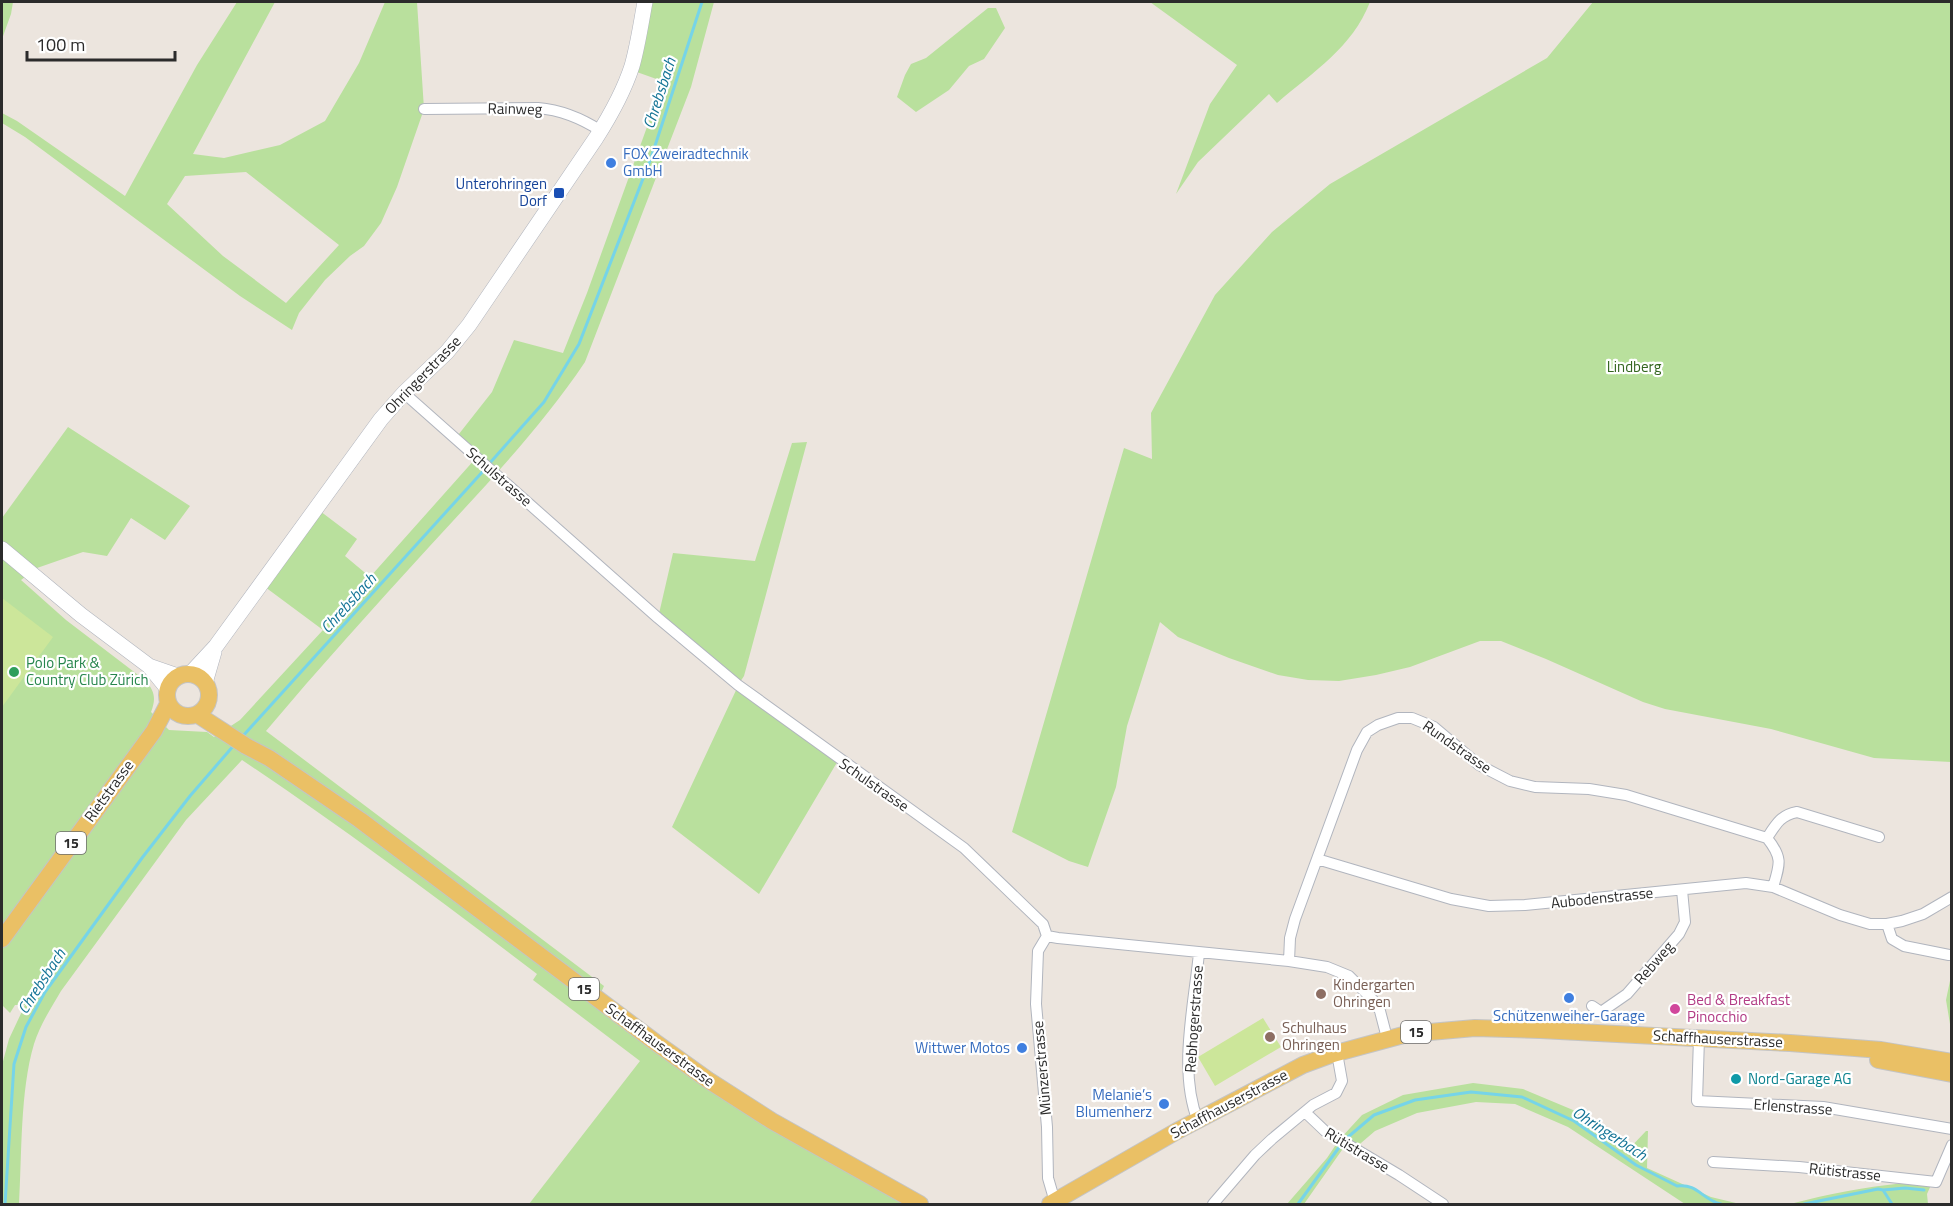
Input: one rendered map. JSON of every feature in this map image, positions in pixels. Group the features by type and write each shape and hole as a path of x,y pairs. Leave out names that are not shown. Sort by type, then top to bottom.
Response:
{"main road":[{"name":"Ohringerstrasse","path":"176,691 216,646 357,451 404,393 451,348 469,325 601,131 632,64 645,2"},
{"path":"2,549 81,615 149,666 176,691 191,717 203,709 209,693 205,683 199,677 176,691"},
{"name":"Ohringerstrasse","path":"205,683 216,646"},
{"name":"Rietstrasse","path":"2,939 154,731 176,691"},
{"name":"Schaffhauserstrasse","path":"203,709 218,714 241,737 269,758 381,836 708,1080 772,1121 920,1204"},
{"name":"Schaffhauserstrasse","path":"1052,1203 1285,1073 1319,1058 1387,1038 1428,1031 1475,1028 1699,1038 1881,1050 1952,1062"},
{"name":"Schaffhauserstrasse","path":"1816,1045 1904,1066 1952,1074"}],"street":[{"name":"Rainweg","path":"424,109 538,108 555,110 574,116 601,131"},
{"name":"Schulstrasse","path":"404,393 738,686 963,848 1043,924 1047,936"},
{"name":"Rundstrasse","path":"1289,961 1290,938 1295,919 1357,750 1367,732 1378,724 1398,718 1412,718 1425,722 1479,765 1510,781 1535,787 1589,789 1626,795 1767,838"},
{"path":"1773,887 1780,863 1776,849 1767,838 1779,819 1788,814 1797,812 1880,837"},
{"name":"Aubodenstrasse","path":"1317,859 1451,900 1489,906 1525,905 1746,883 1773,887 1854,921 1887,924 1923,914 1952,897"},
{"name":"Rebweg","path":"1592,1005 1601,1012 1627,994 1679,934 1684,922 1683,890"},
{"path":"1887,924 1892,939 1905,946 1949,955"},
{"path":"1047,936 1327,967 1349,976 1374,1001 1380,1011 1387,1038"},
{"name":"Münzerstrasse","path":"1047,936 1038,951 1036,1004 1047,1127 1048,1178 1052,1203"},
{"name":"Rebhogerstrasse","path":"1198,1120 1191,1103 1189,1075 1199,953"},
{"name":"Erlenstrasse","path":"1699,1038 1697,1101 1823,1107 1952,1129"},
{"path":"1213,1204 1255,1155 1305,1112 1336,1093 1342,1081 1337,1053"},
{"name":"Rütistrasse","path":"1305,1112 1325,1131 1399,1175 1438,1203"},
{"name":"Rütistrasse","path":"1713,1162 1799,1167 1936,1182 1952,1145"}],"green space":[{"path":"2,2 13,2 2,39"},
{"path":"237,2 275,2 193,154 224,158 280,145 325,121 359,63 385,2 417,2 424,109 397,187 381,223 364,246 325,280 299,313 292,330 240,296 25,137 2,123 2,113 125,196 197,65","holes":["246,172 339,245 286,303 223,256 167,204 185,176"]},
{"path":"651,2 714,2 691,87 585,362 568,387 511,457 266,731 604,986 598,999 916,1204 529,1204 640,1061 533,980 537,974 501,946 354,838 242,760 186,820 61,991 46,1017 34,1044 26,1082 19,1204 2,1204 2,1065 9,1039 25,1005 15,1005 10,1013 2,1005 2,518 68,427 190,506 165,540 131,518 107,556 83,552 37,568 21,580 66,620 146,681 154,696 151,712 169,730 207,732 214,737 240,720 323,630 261,584 316,508 357,539 345,556 370,577 476,458 455,439 492,392 514,340 563,353 660,91 662,81 634,71"},
{"path":"1150,2 1370,2 1353,33 1331,58 1277,103 1269,94 1198,162 1176,194 1210,104 1237,65"},
{"name":"Lindberg","path":"1593,2 1951,2 1951,762 1874,758 1771,729 1665,709 1643,702 1501,641 1480,641 1410,667 1376,675 1339,681 1308,680 1278,675 1229,658 1178,637 1160,622 1127,726 1116,787 1088,867 1069,861 1012,832 1124,448 1152,459 1151,413 1215,295 1272,232 1330,184 1547,58"},
{"path":"988,8 996,8 1005,28 984,59 969,66 949,90 916,112 897,97 911,64 926,58"},
{"path":"807,442 744,676 738,685 839,759 759,894 672,827 738,686 658,618 673,553 755,561 792,443"},
{"name":"Polo Park & Country Club Zürich","path":"2,598 53,637 2,707"},
{"path":"1951,976 1951,1030 1946,1000"},
{"path":"1263,1018 1281,1047 1215,1086 1198,1057"},
{"path":"1473,1083 1523,1089 1573,1110 1627,1151 1648,1131 1647,1168 1711,1197 1740,1204 1685,1204 1568,1127 1515,1104 1476,1102 1417,1113 1375,1131 1354,1149 1342,1150 1304,1204 1287,1204 1362,1115 1403,1095"},
{"path":"1904,1183 1931,1185 1927,1194 1928,1204 1790,1204 1847,1191"}],"waterway":[{"name":"Chrebsbach","path":"489,464 544,402 579,344 651,158 702,2"},
{"name":"Chrebsbach","path":"242,737 485,469"},
{"name":"Chrebsbach","path":"5,1204 14,1064 26,1027 45,992 142,858 190,796 235,744"},
{"name":"Ohringerbach","path":"1348,1137 1374,1115 1415,1100 1471,1092 1522,1097 1574,1121 1636,1165 1677,1186 1695,1189 1721,1204"},
{"name":"Ohringerbach","path":"1298,1204 1340,1146"},
{"path":"1883,1190 1905,1188 1924,1190"},
{"name":"Ohringerbach","path":"1804,1204 1878,1189 1883,1190 1892,1204"}],"place":[{"name":"FOX Zweiradtechnik GmbH","path":"611,163"},
{"name":"Unterohringen Dorf","path":"559,193"},
{"name":"Polo Park & Country Club Zürich","path":"14,672"},
{"name":"Kindergarten Ohringen","path":"1321,994"},
{"name":"Schützenweiher-Garage","path":"1569,998"},
{"name":"Bed & Breakfast Pinocchio","path":"1675,1009"},
{"name":"Schulhaus Ohringen","path":"1270,1037"},
{"name":"Wittwer Motos","path":"1022,1048"},
{"name":"Nord-Garage AG","path":"1736,1079"},
{"name":"Melanie’s Blumenherz","path":"1164,1104"}]}
